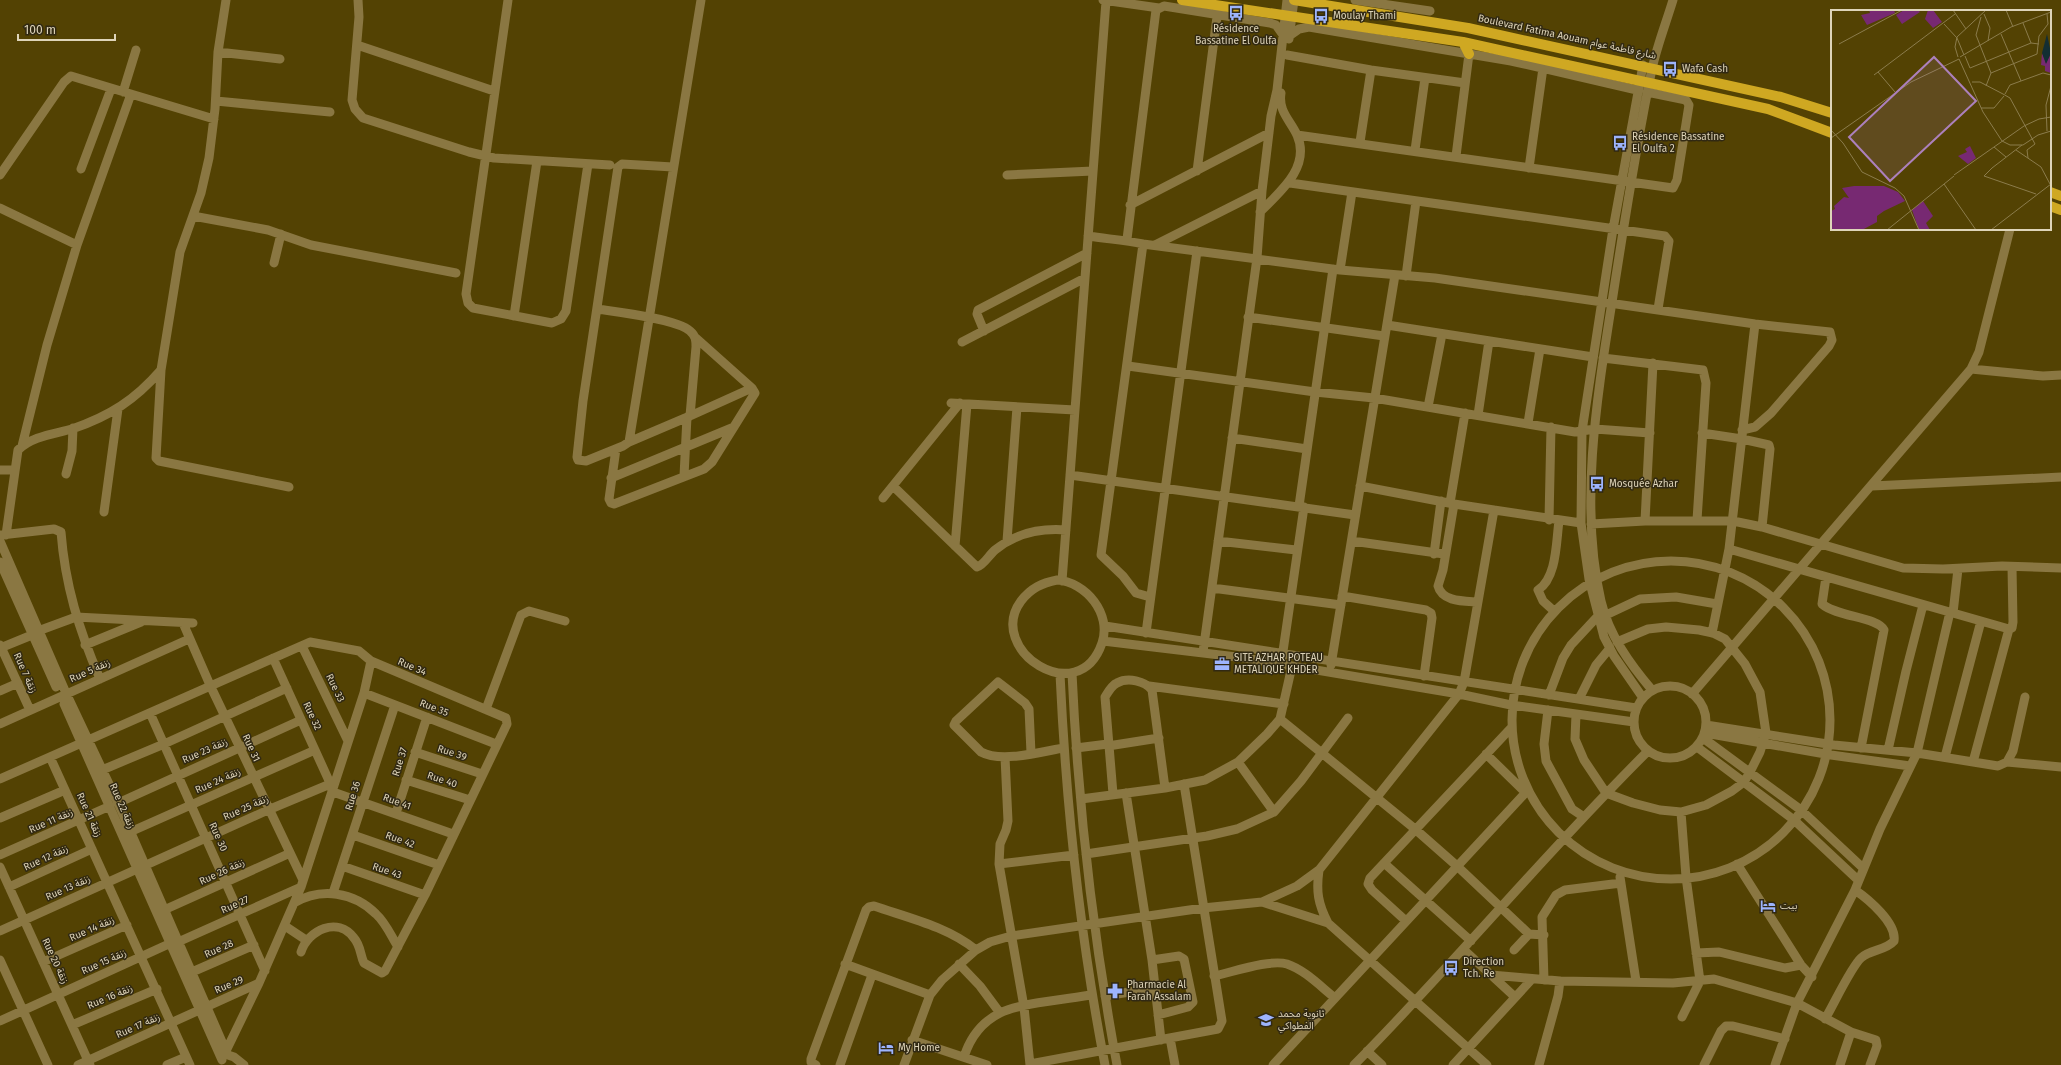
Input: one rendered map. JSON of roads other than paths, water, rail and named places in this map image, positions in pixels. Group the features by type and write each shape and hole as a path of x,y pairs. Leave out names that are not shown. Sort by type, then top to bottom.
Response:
{"main road":[{"path":"1182,0 1218,10 1289,17 1463,42 1611,74 1643,87 1768,109 1831,133"},
{"name":"Boulevard Fatima Aouam شارع فاطمة عوام","path":"1294,0 1406,6 1468,28 1648,66 1791,99 1831,113"},
{"path":"1463,42 1469,54"},
{"path":"1602,82 1611,74"},
{"path":"2051,192 2061,196"},
{"path":"2051,206 2061,210"}],"street":[{"path":"226,0 218,52 216,101 209,158 201,193 180,252 161,370 157,460 289,487"},
{"path":"358,0 352,100 354,109 360,115 485,156 537,161 610,165"},
{"path":"508,0 466,297 470,305 476,309 552,323 558,321 565,314 588,164"},
{"path":"629,442 701,0"},
{"path":"1062,581 1093,171 1104,0 1159,8 1164,6 1218,10 1276,25 1286,36 1287,55 1280,102 1288,121 1297,135 1300,157 1296,174 1290,183 1260,212"},
{"path":"1287,0 1289,17"},
{"path":"1203,652 1257,258 1262,191 1269,133 1289,17 1294,0"},
{"path":"1355,0 1406,6 1430,11"},
{"path":"1643,698 1604,637 1601,616 1581,523 1582,431 1621,181 1648,66 1673,0"},
{"path":"1126,239 1155,13 1159,8"},
{"path":"1197,170 1218,10"},
{"path":"1286,36 1309,27 1544,68 1602,82 1643,87 1686,100 1689,103 1678,180 1673,188 1360,142 1297,135"},
{"path":"356,45 494,91"},
{"path":"100,679 85,645 76,617 63,566 61,532 54,529 2,537 16,455 22,446 47,345 77,245 127,93 136,50"},
{"path":"218,52 280,59"},
{"path":"1456,156 1469,54"},
{"path":"1287,55 1370,70 1465,84"},
{"path":"1529,168 1544,68"},
{"path":"1360,142 1370,70"},
{"path":"0,175 69,77 77,77 111,89 214,119"},
{"path":"1415,150 1425,78"},
{"path":"1593,577 1591,524 1595,429 1603,358 1631,182 1643,87"},
{"path":"81,168 111,89"},
{"path":"216,101 330,112"},
{"path":"1130,205 1269,133"},
{"path":"514,316 537,161"},
{"path":"673,167 622,164 618,167 597,309 577,457 578,460 586,461 616,449 752,388"},
{"path":"1008,175 1093,171"},
{"path":"1290,183 1665,236 1668,239 1658,309"},
{"path":"1154,245 1262,191"},
{"path":"1281,664 1296,550 1307,449 1324,327 1352,192"},
{"path":"1406,276 1416,201"},
{"path":"0,208 77,245"},
{"path":"193,216 268,230 311,245 456,273"},
{"path":"1692,694 1971,369 1979,352 2010,230"},
{"path":"274,263 281,234"},
{"path":"1088,236 1121,241 1126,239 1143,244 1337,269 1435,278 1755,324 1824,330 1830,332 1832,340 1810,368 1771,413 1755,427 1742,434"},
{"path":"1143,244 1128,366 1101,554 1123,576 1136,593 1150,597"},
{"path":"1146,633 1197,251"},
{"path":"984,331 977,314 978,310 1087,254"},
{"path":"1330,672 1395,275"},
{"path":"962,342 1085,278"},
{"path":"597,309 683,326 755,390 754,397 708,466 614,504 611,503 609,499 616,449"},
{"path":"1248,317 1384,336"},
{"path":"1712,633 1723,572 1729,549 1733,521 1755,324"},
{"path":"1387,325 1593,357"},
{"path":"1428,407 1442,334"},
{"path":"684,476 685,447 696,338"},
{"path":"1478,415 1489,341"},
{"path":"1528,423 1540,349"},
{"path":"1603,358 1703,370 1706,383 1697,520"},
{"path":"1646,520 1653,363"},
{"path":"1128,366 1240,380 1315,392 1374,398 1582,431 1595,429 1650,432"},
{"path":"1971,369 2044,376 2061,375"},
{"path":"22,446 32,440 73,428 118,409 145,389 161,370"},
{"path":"959,403 1075,410"},
{"path":"883,498 959,403"},
{"path":"954,546 959,403"},
{"path":"1007,541 1017,407"},
{"path":"104,512 118,409"},
{"path":"1434,554 1448,503 1465,413"},
{"path":"611,478 734,427"},
{"path":"1549,520 1551,427"},
{"path":"66,474 72,451 73,428"},
{"path":"1702,433 1742,434 1769,445 1770,449 1762,527"},
{"path":"1232,438 1307,449"},
{"path":"0,470 14,470"},
{"path":"1070,476 1355,515"},
{"path":"1872,486 2061,477"},
{"path":"893,486 954,546 979,567 994,551 1007,541 1032,531 1066,530"},
{"path":"1360,486 1549,520 1581,523"},
{"path":"1448,503 1443,570 1438,586 1439,589 1452,600 1478,602"},
{"path":"904,1065 912,1040 930,995 959,964 976,950 990,942 1011,936 1145,918 1203,908 1262,902 1297,886 1319,870 1459,694 1464,682 1494,510"},
{"path":"1591,524 1646,520 1733,521 1762,527 1902,568 2061,568"},
{"path":"1554,611 1543,601 1538,590 1544,586 1552,569 1560,521"},
{"name":"Rue 22 زنقة","path":"2,537 4,568 114,805 175,943 223,1057"},
{"path":"1218,541 1296,550"},
{"path":"1352,541 1434,554 1444,554"},
{"path":"1729,549 2009,629"},
{"path":"1486,754 1526,791 1564,840 1585,853 1619,870 1641,875 1686,878 1717,871 1737,864 1765,846 1794,820 1822,780 1834,745 1834,710 1815,653 1785,612 1772,600 1752,584 1712,567 1669,562 1642,565 1593,577 1567,597 1554,611 1531,642 1513,690 1511,705 1511,728 1526,791"},
{"path":"1973,762 2009,629 2012,628 2012,567"},
{"path":"1776,1065 1797,1003 1855,890 1863,868 1916,753 1952,613 1958,569"},
{"path":"1826,577 1822,604 1845,615 1876,623 1884,630 1861,748"},
{"path":"1062,581 1076,586 1089,596 1100,610 1105,626 1103,641 1098,652 1090,662 1072,673 1060,674 1048,672 1027,656 1017,640 1014,624 1016,609 1032,589 1044,582 1062,581"},
{"path":"1212,588 1290,599 1342,601 1426,610 1431,613 1432,618 1424,676"},
{"path":"1549,695 1563,658 1572,645 1601,616 1640,599 1676,597 1717,604"},
{"path":"1888,750 1923,605"},
{"path":"486,709 521,615 529,610 565,621"},
{"path":"1601,616 1640,677 1652,690"},
{"path":"0,647 76,617 142,622"},
{"path":"1945,757 1981,621"},
{"path":"85,645 142,622"},
{"name":"Rue 31","path":"142,622 188,623 189,639 302,884"},
{"path":"1105,626 1636,708"},
{"path":"1576,714 1575,739 1584,760 1606,793 1640,805 1660,810 1681,812 1706,805 1732,791 1744,782 1750,772 1766,734 1760,692 1745,664 1725,639 1712,633 1666,628 1648,629 1617,642"},
{"name":"Rue 5 زنقة","path":"0,724 63,694 189,639"},
{"path":"1103,641 1203,652 1459,694 1511,705 1634,722"},
{"path":"0,779 210,685 306,644"},
{"name":"Rue 34","path":"306,644 359,651 371,661 506,718 507,724 496,744"},
{"name":"Rue 33","path":"306,644 348,741"},
{"name":"Rue 7 زنقة","path":"0,647 30,710"},
{"path":"1579,700 1596,665 1610,648"},
{"name":"Rue 32","path":"273,658 315,750 333,785"},
{"path":"244,1065 234,1057 223,1057 265,972 302,884 364,693 371,661"},
{"path":"1081,799 1114,794 1126,794 1205,780 1238,762 1280,719 1292,666"},
{"path":"1072,673 1076,748 1086,854 1105,996 1117,1065"},
{"path":"1060,674 1063,748 1081,926 1091,995 1104,1065"},
{"path":"1114,794 1104,697 1117,682 1126,681 1143,683 1149,686 1284,704"},
{"path":"1031,753 1029,709 1025,703 998,682 956,721 954,725 981,752 992,756 1005,757 1031,753 1063,748"},
{"path":"0,691 18,683"},
{"path":"1149,686 1154,700 1165,788"},
{"path":"1670,686 1682,688 1692,694 1703,708 1705,732 1697,747 1688,754 1676,758 1664,758 1648,751 1637,737 1634,722 1636,708 1643,698 1652,690 1670,686"},
{"path":"102,770 164,744 287,688"},
{"name":"Rue 35","path":"364,693 496,744"},
{"path":"2007,762 2013,751 2025,697"},
{"name":"Rue 36","path":"333,893 395,705"},
{"path":"1548,710 1544,744 1546,761 1572,808 1584,817"},
{"name":"Rue 30","path":"150,713 265,972"},
{"name":"Rue 37","path":"396,813 427,717"},
{"path":"1086,854 1194,838 1237,829 1274,812 1301,781 1348,718"},
{"path":"1280,719 1321,754 1415,829 1457,866 1529,934 1544,935"},
{"name":"Rue 23 زنقة","path":"114,805 301,720"},
{"path":"1406,921 1372,890 1368,884 1370,878 1511,728"},
{"path":"1705,732 1763,744 1910,766"},
{"path":"1705,732 1766,734 1834,745 1916,753 1998,766 2007,762 2061,767"},
{"path":"1705,732 1750,772 1801,810 1863,868"},
{"path":"1076,748 1159,738"},
{"name":"Rue 22 زنقة","path":"84,742 102,770 114,805 130,832 141,867 164,910 175,943 192,972 203,1008"},
{"path":"301,952 306,940 314,932 323,928 334,927 344,930 353,936 359,945 364,963 382,973 386,970 425,895 496,744"},
{"path":"1697,747 1794,820 1858,880"},
{"name":"Rue 24 زنقة","path":"130,832 315,750"},
{"path":"1354,1065 1463,950 1606,793 1648,751"},
{"name":"Rue 39","path":"415,752 482,774"},
{"name":"Rue 21 زنقة","path":"50,757 106,882 142,957"},
{"path":"1005,757 1008,821 1000,844 1000,864 1024,1007 1030,1064 1218,1029 1221,1026 1194,838 1184,784"},
{"path":"1238,762 1274,812"},
{"name":"Rue 40","path":"406,780 470,800"},
{"name":"Rue 41","path":"333,785 363,802 454,834"},
{"name":"Rue 25 زنقة","path":"141,867 268,810 333,785"},
{"path":"0,818 65,790"},
{"path":"1273,1065 1526,791"},
{"path":"1126,794 1133,847 1152,960 1158,1015 1175,1065"},
{"name":"Rue 11 زنقة","path":"0,855 114,805"},
{"path":"1681,812 1686,878 1700,981 1682,1017"},
{"name":"Rue 42","path":"353,835 439,865"},
{"name":"Rue 12 زنقة","path":"9,887 92,849"},
{"name":"Rue 26 زنقة","path":"164,910 288,854"},
{"path":"1000,864 1074,855"},
{"path":"1384,863 1471,941"},
{"path":"1737,864 1802,965 1812,976"},
{"name":"Rue 43","path":"342,866 425,895"},
{"name":"Rue 20 زنقة","path":"0,867 89,1063"},
{"name":"Rue 13 زنقة","path":"0,931 23,919 141,867"},
{"path":"1319,870 1317,898 1320,909 1328,923 1487,1065"},
{"path":"1619,870 1636,982"},
{"path":"1544,980 1544,935 1542,917 1556,895 1565,890 1621,883"},
{"name":"Rue 27","path":"175,943 241,915 302,884"},
{"path":"1825,1019 1858,961 1869,953 1887,947 1894,941 1893,931 1882,914 1855,890"},
{"path":"294,903 304,897 333,893 347,896 359,901 377,914 398,948"},
{"path":"1262,902 1328,923"},
{"path":"816,1065 811,1062 811,1059 845,964 866,910 869,907 874,906 956,936 976,950"},
{"name":"Rue 14 زنقة","path":"44,962 127,925"},
{"path":"285,926 306,940"},
{"path":"1514,950 1529,934"},
{"name":"Rue 15 زنقة","path":"0,1021 175,943"},
{"name":"Rue 28","path":"192,972 254,945"},
{"path":"1463,950 1515,997"},
{"path":"1696,953 1719,952 1785,968 1802,965"},
{"path":"1152,960 1179,956 1184,959 1193,1002 1188,1007 1158,1015"},
{"path":"142,957 188,1061 167,1065"},
{"path":"0,960 48,1065"},
{"path":"845,964 930,995"},
{"path":"959,964 980,986 1000,1013"},
{"path":"1214,976 1266,964 1288,964 1335,998"},
{"path":"840,1065 872,975"},
{"path":"1491,975 1560,981 1636,982 1700,981 1714,979 1797,1003 1851,1032 1871,1038 1878,1043 1870,1065"},
{"path":"1453,1065 1532,979"},
{"path":"1539,1065 1558,996 1560,981"},
{"name":"Rue 29","path":"203,1008 259,983"},
{"path":"1105,996 1154,988"},
{"name":"Rue 16 زنقة","path":"72,1025 157,989"},
{"path":"964,1057 974,1034 1000,1013 1024,1007 1091,995"},
{"name":"Rue 17 زنقة","path":"78,1065 89,1063 203,1008"},
{"path":"1704,1065 1721,1031 1726,1026 1733,1026 1785,1039"},
{"path":"1840,1065 1851,1032"},
{"path":"912,1040 987,1065"},
{"path":"1368,1051 1382,1065"}],"place":[{"name":"Résidence Bassatine El Oulfa","path":"1236,13"},
{"name":"Moulay Thami","path":"1321,16"},
{"name":"Wafa Cash","path":"1670,69"},
{"name":"Résidence Bassatine El Oulfa 2","path":"1620,143"},
{"name":"Mosquée Azhar","path":"1597,484"},
{"name":"SITE AZHAR POTEAU METALIQUE KHDER","path":"1222,664"},
{"name":"بيت","path":"1768,906"},
{"name":"Direction Tch. Re","path":"1451,968"},
{"name":"Pharmacie Al Farah Assalam","path":"1115,991"},
{"name":"ثانوية محمد الفطواكي","path":"1266,1020"},
{"name":"My Home","path":"886,1048"}]}
